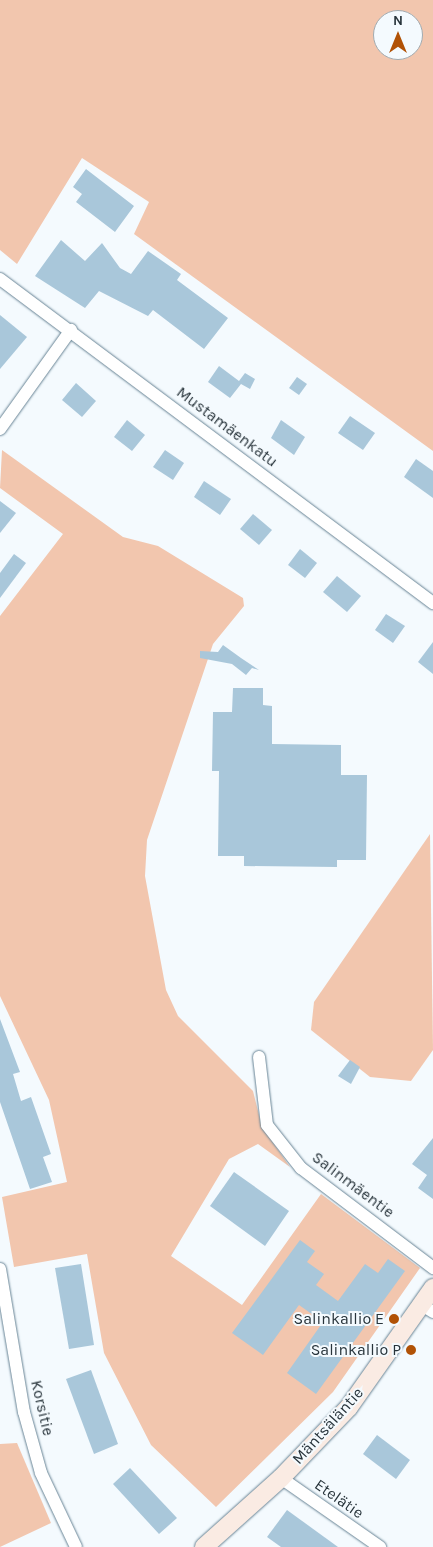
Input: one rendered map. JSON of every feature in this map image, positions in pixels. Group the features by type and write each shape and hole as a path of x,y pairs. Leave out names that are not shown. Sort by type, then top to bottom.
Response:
{"street":[{"name":"Mustamäenkatu","path":"0,279 71,330 433,603"},
{"path":"0,429 71,330"},
{"name":"Salinmäentie","path":"259,1058 267,1125 301,1168 433,1268"},
{"name":"Korsitie","path":"0,1269 29,1429 41,1473 76,1547"},
{"name":"Mäntsäläntie","path":"204,1547 281,1478 348,1407 428,1308 433,1288"},
{"name":"Etelätie","path":"281,1478 380,1547"}],"shaded area":[{"path":"0,0 433,0 433,451 134,234 149,202 82,158 17,264 0,250"},
{"path":"2,450 123,537 158,546 243,598 244,606 213,644 147,840 145,876 166,990 178,1016 253,1091 262,1127 290,1167 258,1144 229,1159 171,1256 242,1305 321,1194 420,1268 333,1392 216,1507 151,1445 104,1353 87,1254 14,1267 2,1197 67,1182 49,1100 0,996 0,616 63,534 0,488"},
{"path":"430,834 433,1050 411,1081 370,1077 311,1030 314,1002"},
{"path":"17,1443 51,1523 0,1547 0,1444"}],"building":[{"path":"86,169 134,206 115,232 76,202 82,194 73,187"},
{"path":"61,240 85,261 102,243 120,268 131,274 148,251 181,274 177,280 228,318 204,349 153,310 148,316 99,291 85,308 35,276"},
{"path":"0,315 27,337 0,369"},
{"path":"219,366 239,381 245,373 255,379 250,389 241,384 230,398 208,382"},
{"path":"297,377 307,384 299,395 289,388"},
{"path":"76,383 96,401 82,417 62,400"},
{"path":"350,416 375,433 363,450 338,433"},
{"path":"127,420 145,435 132,451 114,437"},
{"path":"281,420 305,437 294,455 271,438"},
{"path":"165,450 184,463 173,480 153,467"},
{"path":"416,459 433,471 433,498 404,477"},
{"path":"204,481 231,499 220,515 194,497"},
{"path":"0,501 16,513 0,533"},
{"path":"253,514 272,530 259,545 240,529"},
{"path":"300,549 317,563 305,578 288,565"},
{"path":"14,554 26,563 0,598 0,573"},
{"path":"337,576 361,596 347,612 323,592"},
{"path":"386,614 405,626 393,643 375,630"},
{"path":"433,642 433,674 418,662"},
{"path":"223,645 259,670 252,668 246,675 232,664 200,658 200,651 218,652"},
{"path":"233,688 263,688 263,705 272,706 272,744 341,745 341,775 367,775 366,860 337,860 337,867 244,866 244,856 218,856 219,771 212,771 213,712 232,712"},
{"path":"0,1019 20,1072 13,1074 21,1101 31,1097 51,1154 43,1157 52,1182 30,1189 0,1102"},
{"path":"350,1060 360,1067 351,1084 338,1076"},
{"path":"433,1138 433,1199 418,1188 427,1175 412,1164"},
{"path":"234,1172 289,1211 265,1246 210,1206"},
{"path":"300,1240 315,1251 307,1262 324,1274 316,1285 338,1301 365,1264 378,1273 388,1259 405,1271 316,1394 287,1373 323,1322 299,1305 263,1355 232,1333"},
{"path":"81,1264 94,1345 69,1349 55,1268"},
{"path":"91,1370 118,1444 94,1454 66,1379"},
{"path":"377,1435 410,1460 396,1479 363,1454"},
{"path":"130,1468 177,1518 159,1534 113,1484"},
{"path":"287,1510 338,1547 281,1547 267,1537"}],"place":[{"name":"Salinkallio E","path":"394,1319"},
{"name":"Salinkallio P","path":"411,1350"}]}
